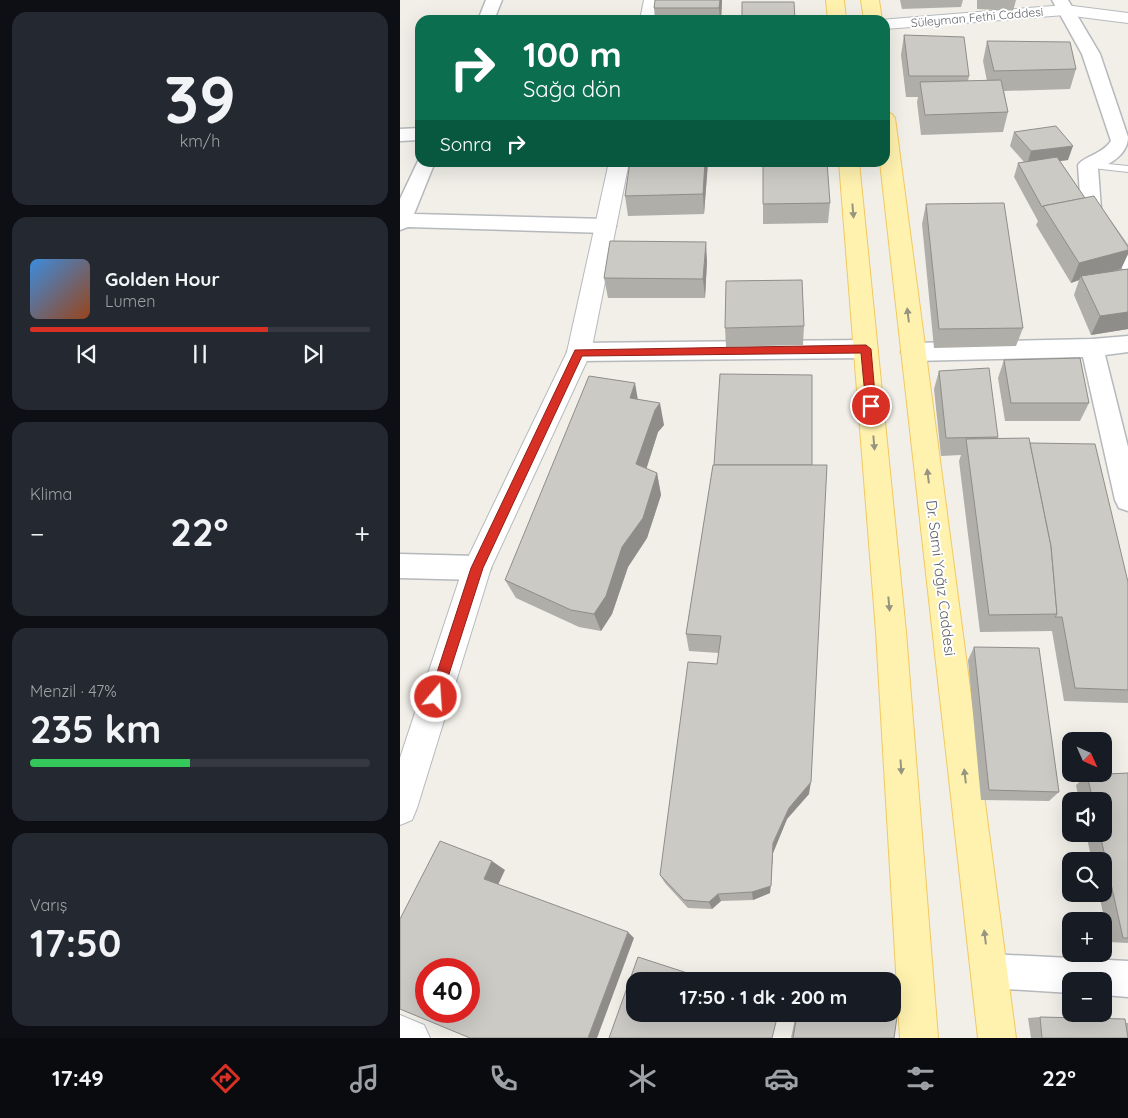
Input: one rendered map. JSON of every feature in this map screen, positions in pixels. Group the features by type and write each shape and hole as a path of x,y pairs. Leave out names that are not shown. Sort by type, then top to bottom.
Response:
{"main road":[{"path":"835,0 836,15"},
{"path":"870,0 872,15"},
{"name":"Dr. Sami Yağız Caddesi","path":"890,160 997,1038"},
{"path":"849,167 891,632 919,1038"}],"street":[{"path":"488,15 494,0"},
{"path":"650,15 653,0"},
{"path":"1062,5 1091,54 1120,142 1115,152 1098,163 1088,165 1091,210 1128,263"},
{"name":"Süleyman Fethi Caddesi","path":"890,23 1062,5 1128,18"},
{"path":"400,135 415,134"},
{"path":"424,167 401,221 606,226"},
{"path":"400,808 477,568 579,352 618,167"},
{"path":"913,352 1092,348 1128,344"},
{"path":"1092,348 1128,500"},
{"path":"579,352 866,349"},
{"path":"400,566 477,568"},
{"path":"990,971 1128,979"},
{"path":"400,1034 411,1038"}],"lane":[{"path":"1088,165 1128,169"}],"building":[{"path":"655,0 720,0 719,8 654,8"},
{"path":"742,2 794,2 795,15 742,15"},
{"path":"904,35 964,37 969,76 909,76"},
{"path":"987,41 1070,42 1076,69 994,71"},
{"path":"1001,80 1008,112 925,115 920,82"},
{"path":"1056,126 1073,146 1031,151 1014,132"},
{"path":"1057,157 1085,198 1042,207 1018,163"},
{"path":"629,167 705,167 703,194 625,196"},
{"path":"763,167 827,167 830,203 763,204"},
{"path":"1094,196 1128,247 1128,250 1079,263 1043,206"},
{"path":"1004,203 1023,328 939,329 926,204"},
{"path":"610,241 706,242 703,279 604,278"},
{"path":"1128,269 1128,312 1100,316 1081,276"},
{"path":"802,280 804,326 725,328 726,281"},
{"path":"1080,358 1089,403 1011,403 1004,360"},
{"path":"989,368 998,437 946,438 939,371"},
{"path":"720,374 812,375 812,465 714,465"},
{"path":"589,376 635,383 630,398 660,403 655,410 636,464 657,473 643,518 622,547 606,596 594,614 571,610 505,580"},
{"path":"1029,438 1051,546 1057,614 989,615 966,439"},
{"path":"1030,443 1095,444 1128,582 1128,690 1075,688 1062,617 1055,617 1057,614 1051,546"},
{"path":"713,465 827,465 811,782 789,808 773,843 771,886 752,892 718,894 709,902 684,900 660,875 688,662 717,664 721,636 686,634"},
{"path":"974,647 1039,648 1059,792 989,790"},
{"path":"1128,773 1128,938 1123,938 1112,888 1112,852 1104,852 1102,842 1112,842 1112,792 1091,792 1089,782 1112,782 1112,774"},
{"path":"440,841 492,861 484,879 628,932 588,1038 470,1038 434,1023 480,1023 480,958 415,958 415,1015 400,1009 400,919"},
{"path":"638,957 684,972 633,972"},
{"path":"626,991 626,1022 776,1022 772,1038 609,1038"},
{"path":"1040,1017 1062,1018 1062,1022 1112,1022 1112,1019 1125,1019 1128,1038 1042,1038"},
{"path":"796,1022 896,1022 894,1038 793,1038"}],"route":[{"path":"436,697 477,568 579,352 866,349 871,406"}]}
